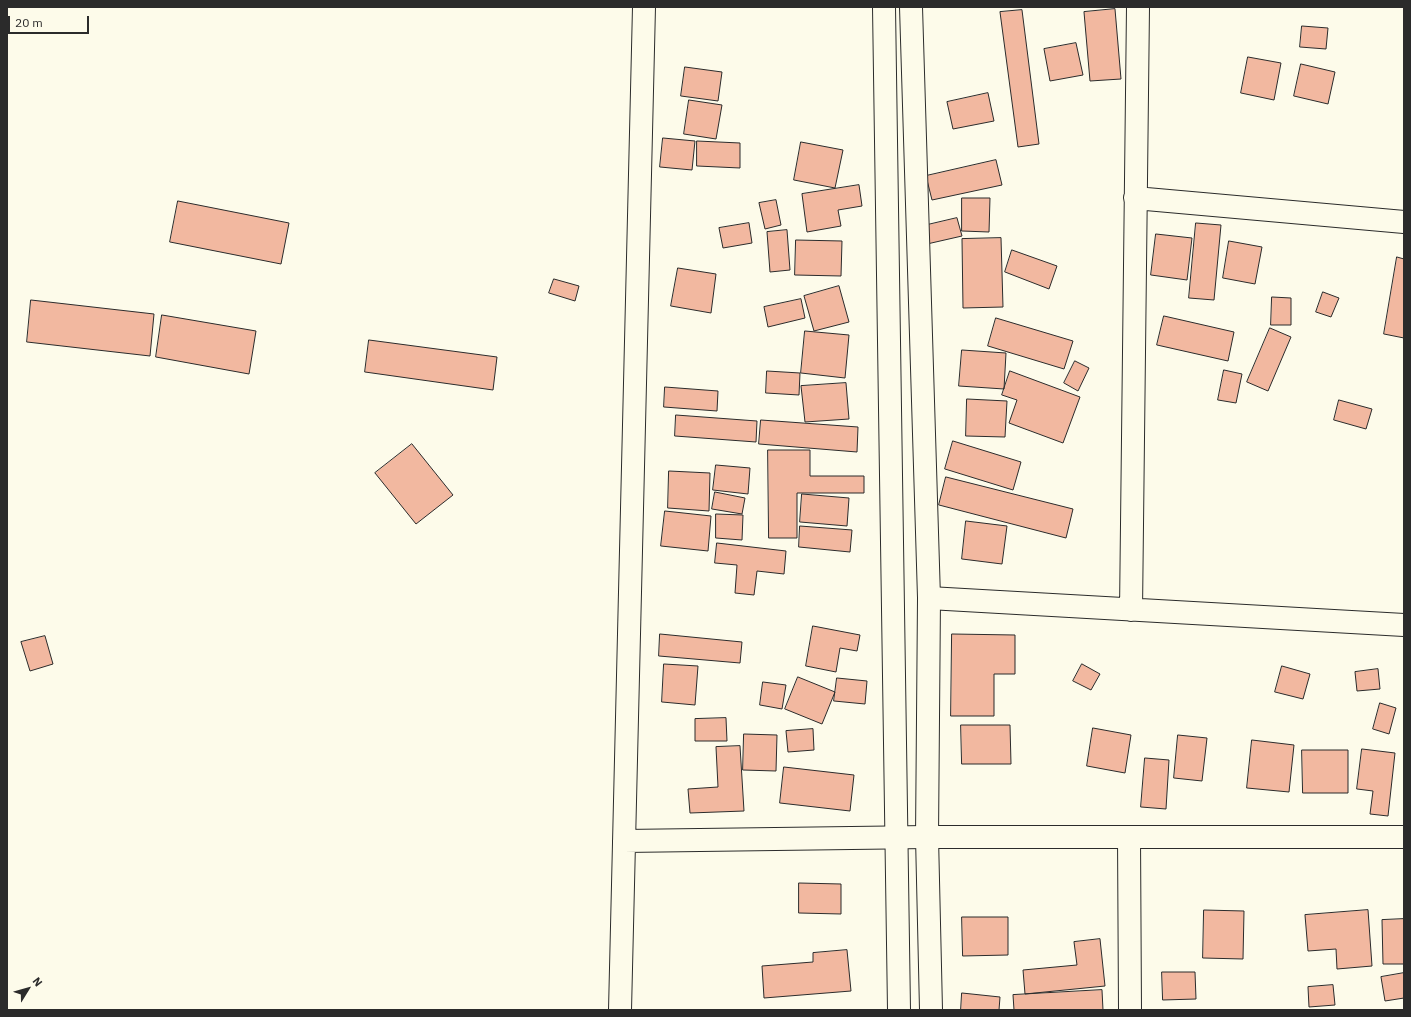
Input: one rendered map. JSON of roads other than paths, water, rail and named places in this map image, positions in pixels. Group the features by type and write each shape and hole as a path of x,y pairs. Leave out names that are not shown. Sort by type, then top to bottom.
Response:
{"street":[{"path":"620,1010 644,7"},
{"path":"884,7 899,1010"},
{"path":"911,7 929,598 927,837 931,1010"},
{"path":"1131,610 1138,7"},
{"path":"1135,198 1404,222"},
{"path":"929,598 1404,625"},
{"path":"624,841 897,837 1404,837"},
{"path":"1129,837 1130,1010"}]}
